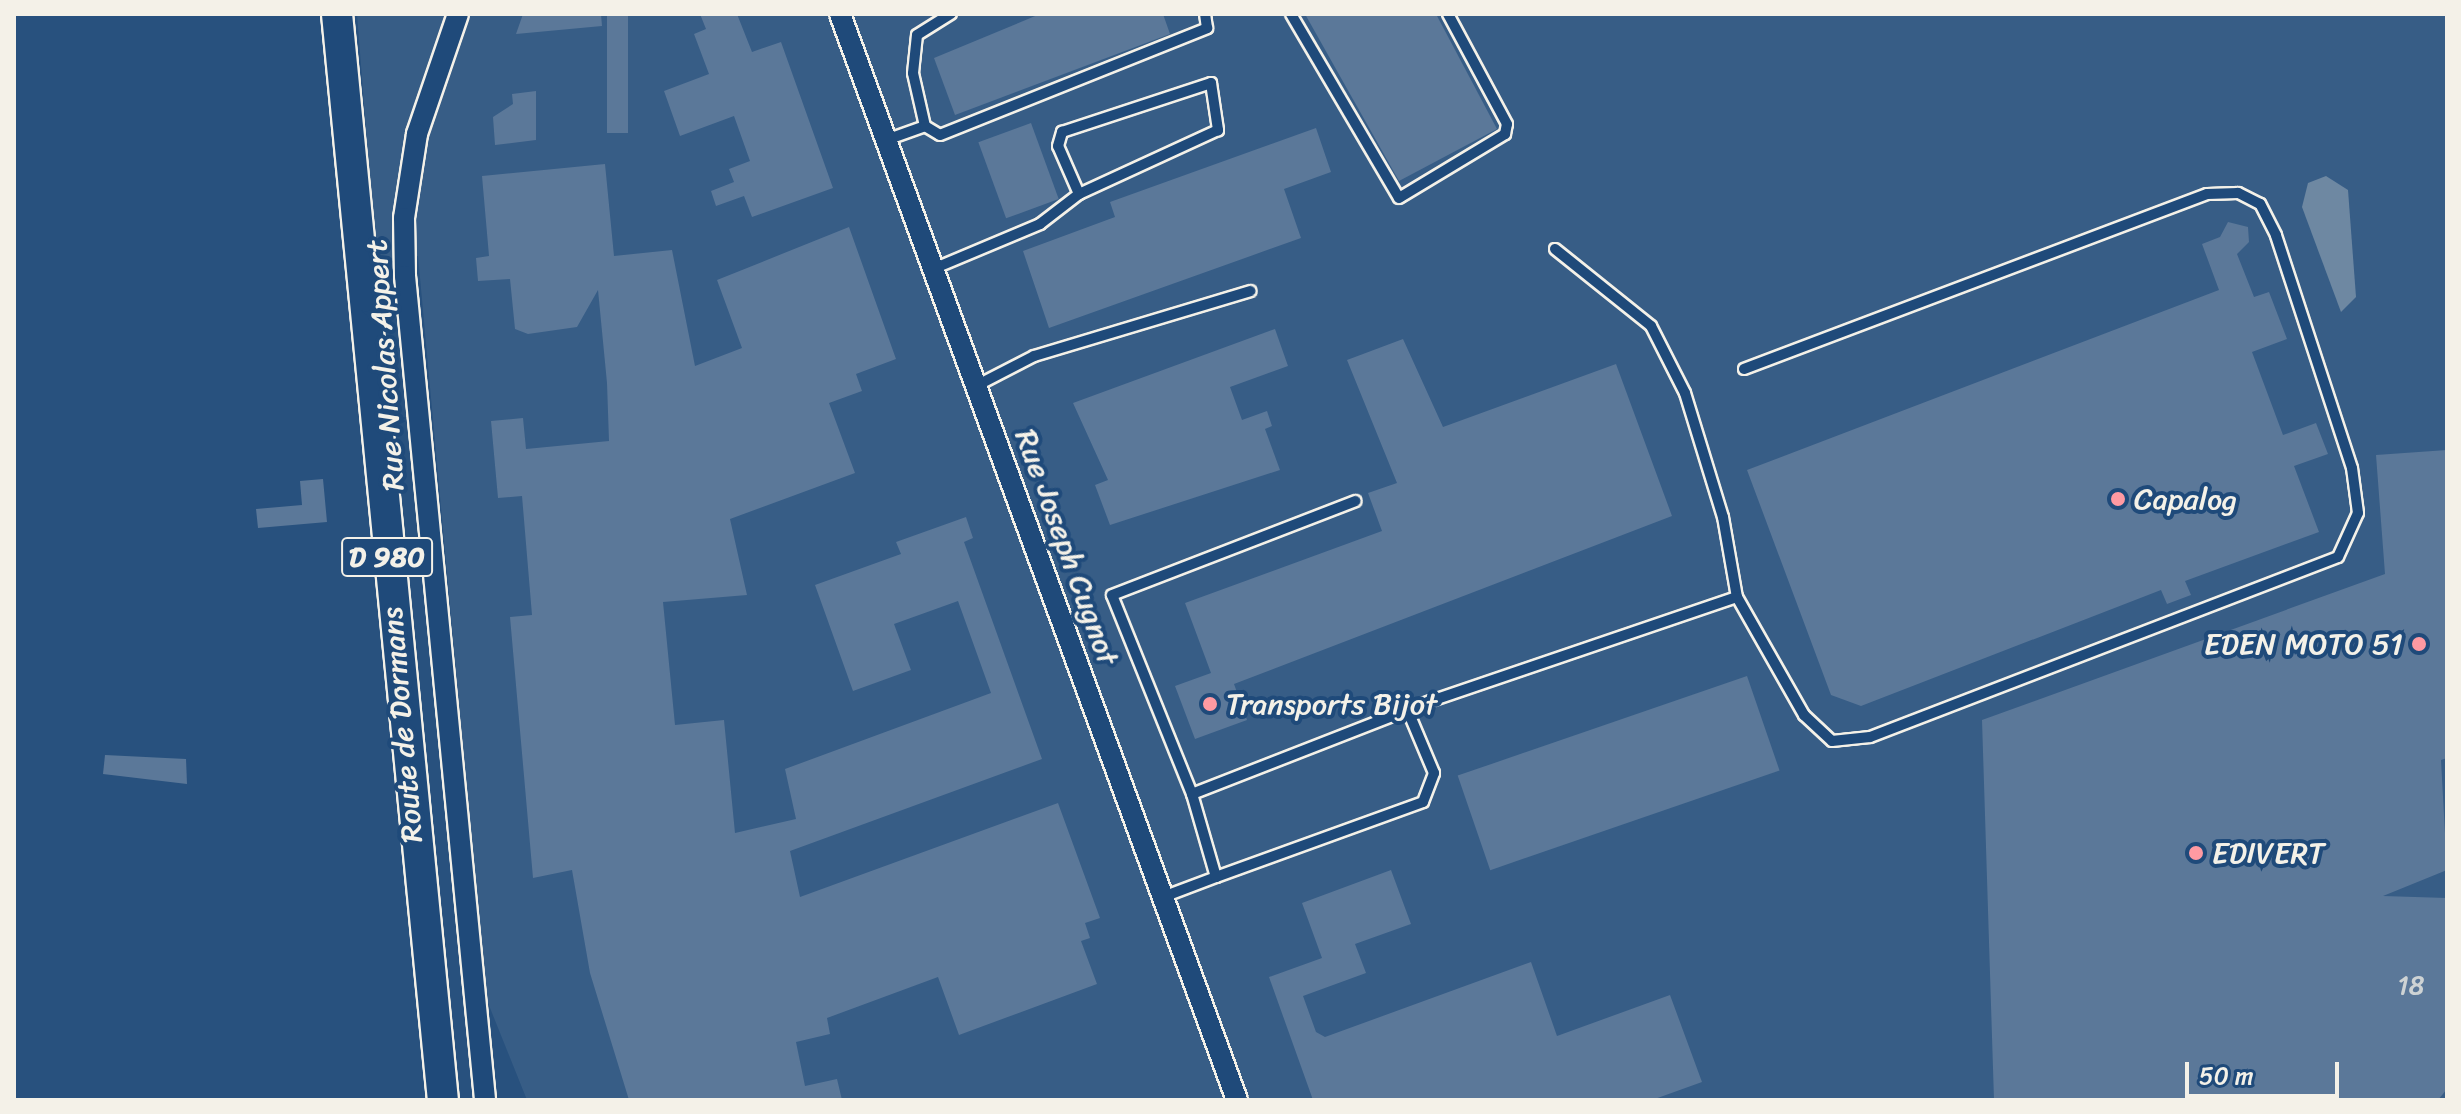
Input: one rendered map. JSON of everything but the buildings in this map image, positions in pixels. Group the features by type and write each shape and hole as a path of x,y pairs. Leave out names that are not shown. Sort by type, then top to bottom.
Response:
{"main road":[{"name":"Route de Dormans","path":"337,14 443,1100"}],"street":[{"name":"Rue Nicolas Appert","path":"458,14 417,134 404,218 405,276 485,1100"},
{"name":"Rue Joseph Cugnot","path":"840,14 1237,1100"}],"lane":[{"path":"951,14 917,35 913,73 925,126 940,135 1207,28 1205,14"},
{"path":"1291,14 1399,198 1505,134 1507,124 1448,14"},
{"path":"933,269 1040,224 1079,194 1218,130 1211,83 1062,132 1058,146 1079,194"},
{"path":"886,140 925,126"},
{"path":"1555,249 1651,326 1685,393 1723,517 1737,597 1804,715 1832,741 1870,737 2338,557 2358,513 2352,468 2276,235 2260,204 2238,193 2207,194 1744,369"},
{"path":"976,386 1034,356 1250,291"},
{"path":"1216,877 1192,794 1112,595 1356,501"},
{"path":"1192,794 1408,711 1737,597"},
{"path":"1163,897 1423,802 1434,773 1408,711"}],"shaded area":[{"path":"357,14 2447,14 2447,1100 527,1100 486,998 418,256 376,259"},
{"path":"2326,176 2348,190 2356,297 2341,312 2302,207 2308,183"}],"place":[{"name":"Capalog","path":"2118,499"},
{"name":"EDEN MOTO 51","path":"2419,644"},
{"name":"Transports Bijot","path":"1210,704"},
{"name":"EDIVERT","path":"2196,853"}]}
